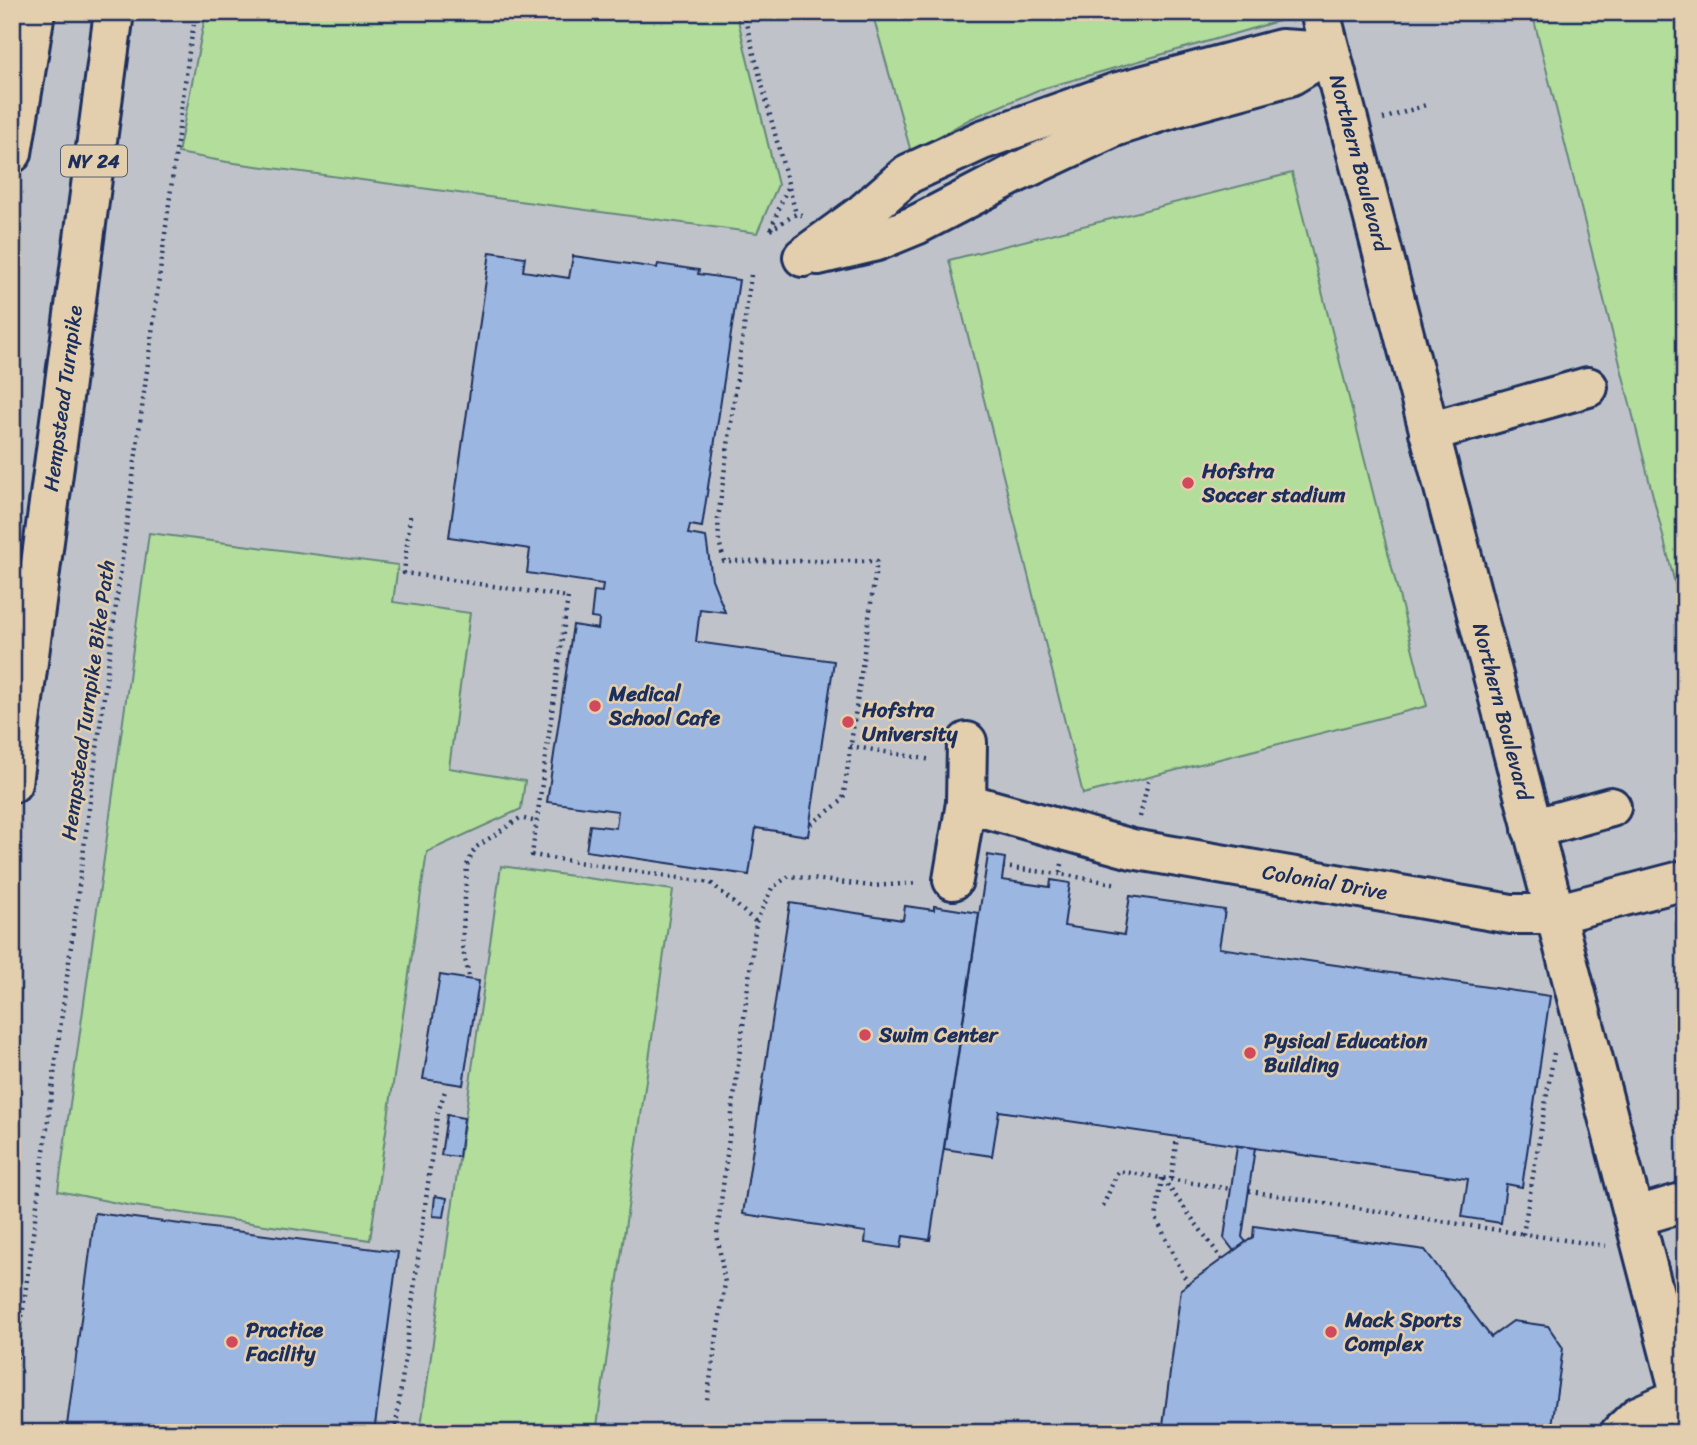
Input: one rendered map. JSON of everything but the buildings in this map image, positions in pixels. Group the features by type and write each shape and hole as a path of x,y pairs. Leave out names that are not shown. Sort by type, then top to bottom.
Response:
{"street":[{"path":"12,153 35,12"},
{"name":"Hempstead Turnpike","path":"12,783 114,12"},
{"name":"Northern Boulevard","path":"1320,12 1555,914 1624,1232 1683,1404"},
{"path":"1280,49 1330,52 1290,76 1172,108 1114,127 996,183 916,225 877,241 803,257 861,215 903,178 926,164 1080,103 1280,49"},
{"path":"975,144 996,183"},
{"path":"903,178 916,225"},
{"path":"1429,432 1588,387"},
{"path":"953,880 966,803 967,754"},
{"name":"Colonial Drive","path":"966,803 1132,849 1511,914 1555,914 1685,880"},
{"path":"1532,829 1611,807"},
{"path":"1624,1232 1685,1202"},
{"path":"1620,1433 1637,1416 1683,1404"}],"path":[{"name":"Hempstead Turnpike Bike Path","path":"12,1393 196,12"},
{"path":"743,12 796,214"},
{"path":"1350,130 1429,104"},
{"path":"770,230 788,184"},
{"path":"751,275 718,519 724,562 877,561 843,800 810,825"},
{"path":"410,516 404,573 568,597 532,855 711,883 756,922"},
{"path":"850,746 967,754"},
{"path":"469,976 462,946 467,865 475,848 520,818 537,822"},
{"path":"1003,867 1060,874"},
{"path":"707,1400 725,1283 717,1234 756,922 772,888 789,876 872,886 953,880"},
{"path":"1523,1234 1555,1043"},
{"path":"395,1433 437,1115 446,1088"},
{"path":"1171,1179 1177,1137"},
{"path":"1102,1206 1118,1171 1231,1189"},
{"path":"1162,1178 1222,1259"},
{"path":"1162,1178 1156,1217 1188,1284"},
{"path":"1248,1191 1523,1234 1624,1232"},
{"path":"899,1433 900,1421"}],"shaded area":[{"name":"Hofstra University","path":"12,12 1685,12 1685,1433 12,1433"}],"green space":[{"path":"206,12 736,12 778,185 757,233 227,162 178,153"},
{"path":"872,12 1295,12 1296,16 1038,90 970,119 911,152"},
{"path":"1532,12 1685,12 1685,624"},
{"name":"Hofstra Soccer stadium","path":"1292,173 1427,706 1083,794 949,260"},
{"path":"149,533 398,565 393,602 470,613 449,768 525,781 521,809 427,852 370,1240 127,1205 58,1191"},
{"path":"501,866 673,890 596,1433 420,1433"}],"place":[{"name":"Hofstra Soccer stadium","path":"1188,483"},
{"name":"Medical School Cafe","path":"595,706"},
{"name":"Hofstra University","path":"848,722"},
{"name":"Swim Center","path":"865,1035"},
{"name":"Pysical Education Building","path":"1250,1053"},
{"name":"Mack Sports Complex","path":"1331,1332"},
{"name":"Practice Facility","path":"232,1342"}]}
